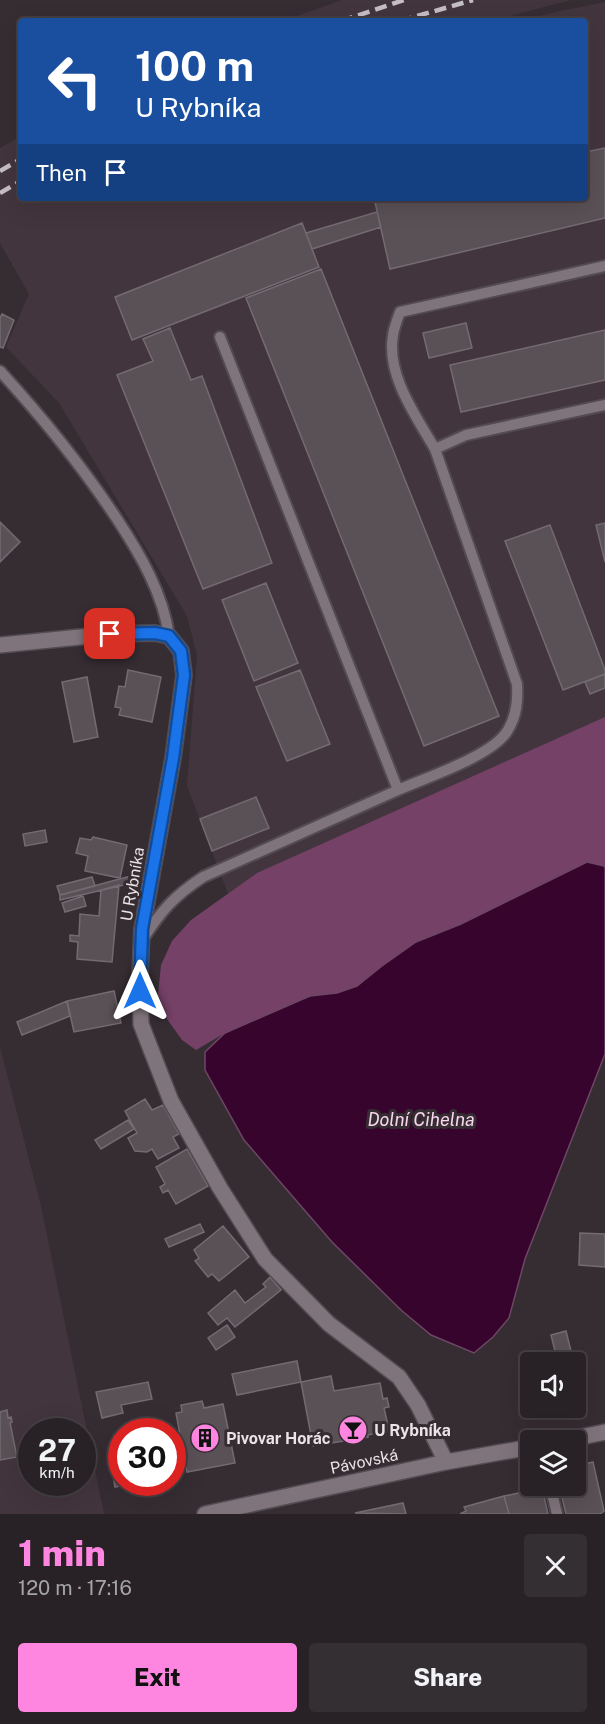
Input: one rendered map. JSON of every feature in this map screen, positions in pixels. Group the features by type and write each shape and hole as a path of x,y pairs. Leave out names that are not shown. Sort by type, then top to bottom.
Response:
{"street":[{"path":"0,645 110,634 155,633 169,636"},
{"name":"U Rybníka","path":"169,636 181,651 184,675 173,758 142,929 141,1024 171,1101 220,1188 265,1258 329,1324 399,1377 418,1405 446,1462"},
{"path":"586,1436 605,1432"},
{"name":"Pávovská","path":"205,1514 446,1462 520,1449"}],"lane":[{"path":"141,943 158,916 172,900 203,877 488,750 508,730 518,705 517,684 435,449 410,407 393,366 392,336 400,312 605,266"},
{"path":"220,337 398,790"},
{"path":"0,371 62,440 96,486 134,545 160,598 169,636"},
{"path":"435,449 466,435 605,405"},
{"path":"553,1496 557,1514"}],"shaded area":[{"path":"342,0 571,0 502,18 291,18"},
{"path":"605,2 605,746 230,899 187,786 197,655 187,616 59,403 6,347 29,294 0,243 0,148 18,138 18,201 588,201 588,18 534,18"},
{"path":"605,717 605,866 587,862 461,924 416,942 357,986 337,993 310,996 225,1033 196,1050 182,1040 167,1019 158,995 161,965 172,941 191,920 257,873"},
{"path":"0,1047 41,1206 84,1418 18,1418 18,1496 96,1496 96,1475 104,1514 0,1514"}],"water":[{"name":"Dolní Cihelna","path":"587,862 605,868 605,1054 525,1259 509,1318 493,1337 474,1353 431,1335 401,1310 332,1242 244,1140 205,1070 205,1052 225,1033 310,996 337,993 357,986 416,942 461,924"}],"building":[{"path":"605,148 605,218 390,269 375,202 588,201 588,151"},
{"path":"377,212 381,227 312,249 306,233"},
{"path":"302,223 319,267 132,340 115,297"},
{"path":"321,269 499,716 424,746 246,298"},
{"path":"2,314 14,320 3,348 0,347"},
{"path":"466,323 472,348 429,358 423,333"},
{"path":"170,328 191,380 202,376 272,563 203,589 117,375 153,361 143,339"},
{"path":"605,330 605,380 461,412 450,365"},
{"path":"0,522 20,542 0,562"},
{"path":"605,523 605,562 596,525"},
{"path":"550,525 605,670 605,674 563,690 505,541"},
{"path":"266,583 298,663 254,681 222,600"},
{"path":"128,670 161,677 152,722 119,715 121,708 115,707 119,686 125,687"},
{"path":"300,670 330,744 287,761 256,687"},
{"path":"605,674 605,688 590,694 585,682"},
{"path":"87,677 98,737 74,742 62,682"},
{"path":"256,797 269,828 212,851 200,819"},
{"path":"45,830 47,842 25,846 23,834"},
{"path":"93,837 127,845 120,878 85,871 88,856 76,853 80,838 91,840"},
{"path":"138,874 137,882 60,900 60,895"},
{"path":"92,877 95,886 60,895 57,886"},
{"path":"119,885 112,962 77,959 78,942 70,941 70,935 79,936 80,914 99,916 101,890"},
{"path":"83,896 86,906 65,912 62,903"},
{"path":"114,991 121,1023 74,1032 67,1001"},
{"path":"67,1001 70,1016 22,1035 17,1022"},
{"path":"145,1099 152,1110 163,1105 179,1134 173,1137 179,1148 158,1159 152,1149 147,1152 135,1151 128,1138 137,1133 125,1111"},
{"path":"128,1120 134,1129 101,1149 95,1140"},
{"path":"187,1149 208,1186 176,1204 168,1190 163,1193 160,1187 165,1184 156,1167"},
{"path":"200,1224 204,1232 169,1247 165,1239"},
{"path":"223,1226 249,1257 219,1281 212,1274 208,1277 195,1261 199,1258 194,1250"},
{"path":"580,1233 605,1234 605,1267 579,1265"},
{"path":"270,1277 281,1290 235,1327 227,1318 218,1325 208,1313 235,1290 245,1303 266,1287 263,1284"},
{"path":"227,1325 235,1337 216,1350 208,1338"},
{"path":"566,1331 571,1352 555,1352 551,1335"},
{"path":"297,1361 301,1382 237,1395 232,1374"},
{"path":"331,1376 334,1391 380,1383 383,1399 387,1398 389,1407 384,1408 389,1430 368,1435 368,1437 313,1446 301,1382"},
{"path":"148,1382 152,1399 121,1405 123,1413 102,1418 96,1392"},
{"name":"Pivovar Horác","path":"202,1401 204,1408 223,1404 235,1463 187,1472 186,1418 177,1418 176,1413 182,1412 181,1405"},
{"path":"7,1410 8,1418 11,1417 12,1422 10,1423 17,1457 0,1460 0,1412"},
{"path":"593,1462 604,1511 600,1514 566,1514 562,1496 586,1496 586,1464"},
{"path":"520,1493 520,1496 544,1496 548,1514 509,1514 504,1496"},
{"path":"504,1496 509,1514 460,1514 466,1511 464,1507"},
{"path":"403,1503 406,1514 355,1513"}],"railway":[{"path":"350,18 404,0"},
{"path":"410,18 473,0"},
{"path":"0,171 18,161"},
{"path":"0,193 18,183"}],"place":[{"name":"U Rybníka","path":"353,1430"},
{"name":"Pivovar Horác","path":"205,1438"}],"route":[{"path":"110,634 155,633 169,636 181,651 184,675 173,758 142,929 140,991"}]}
